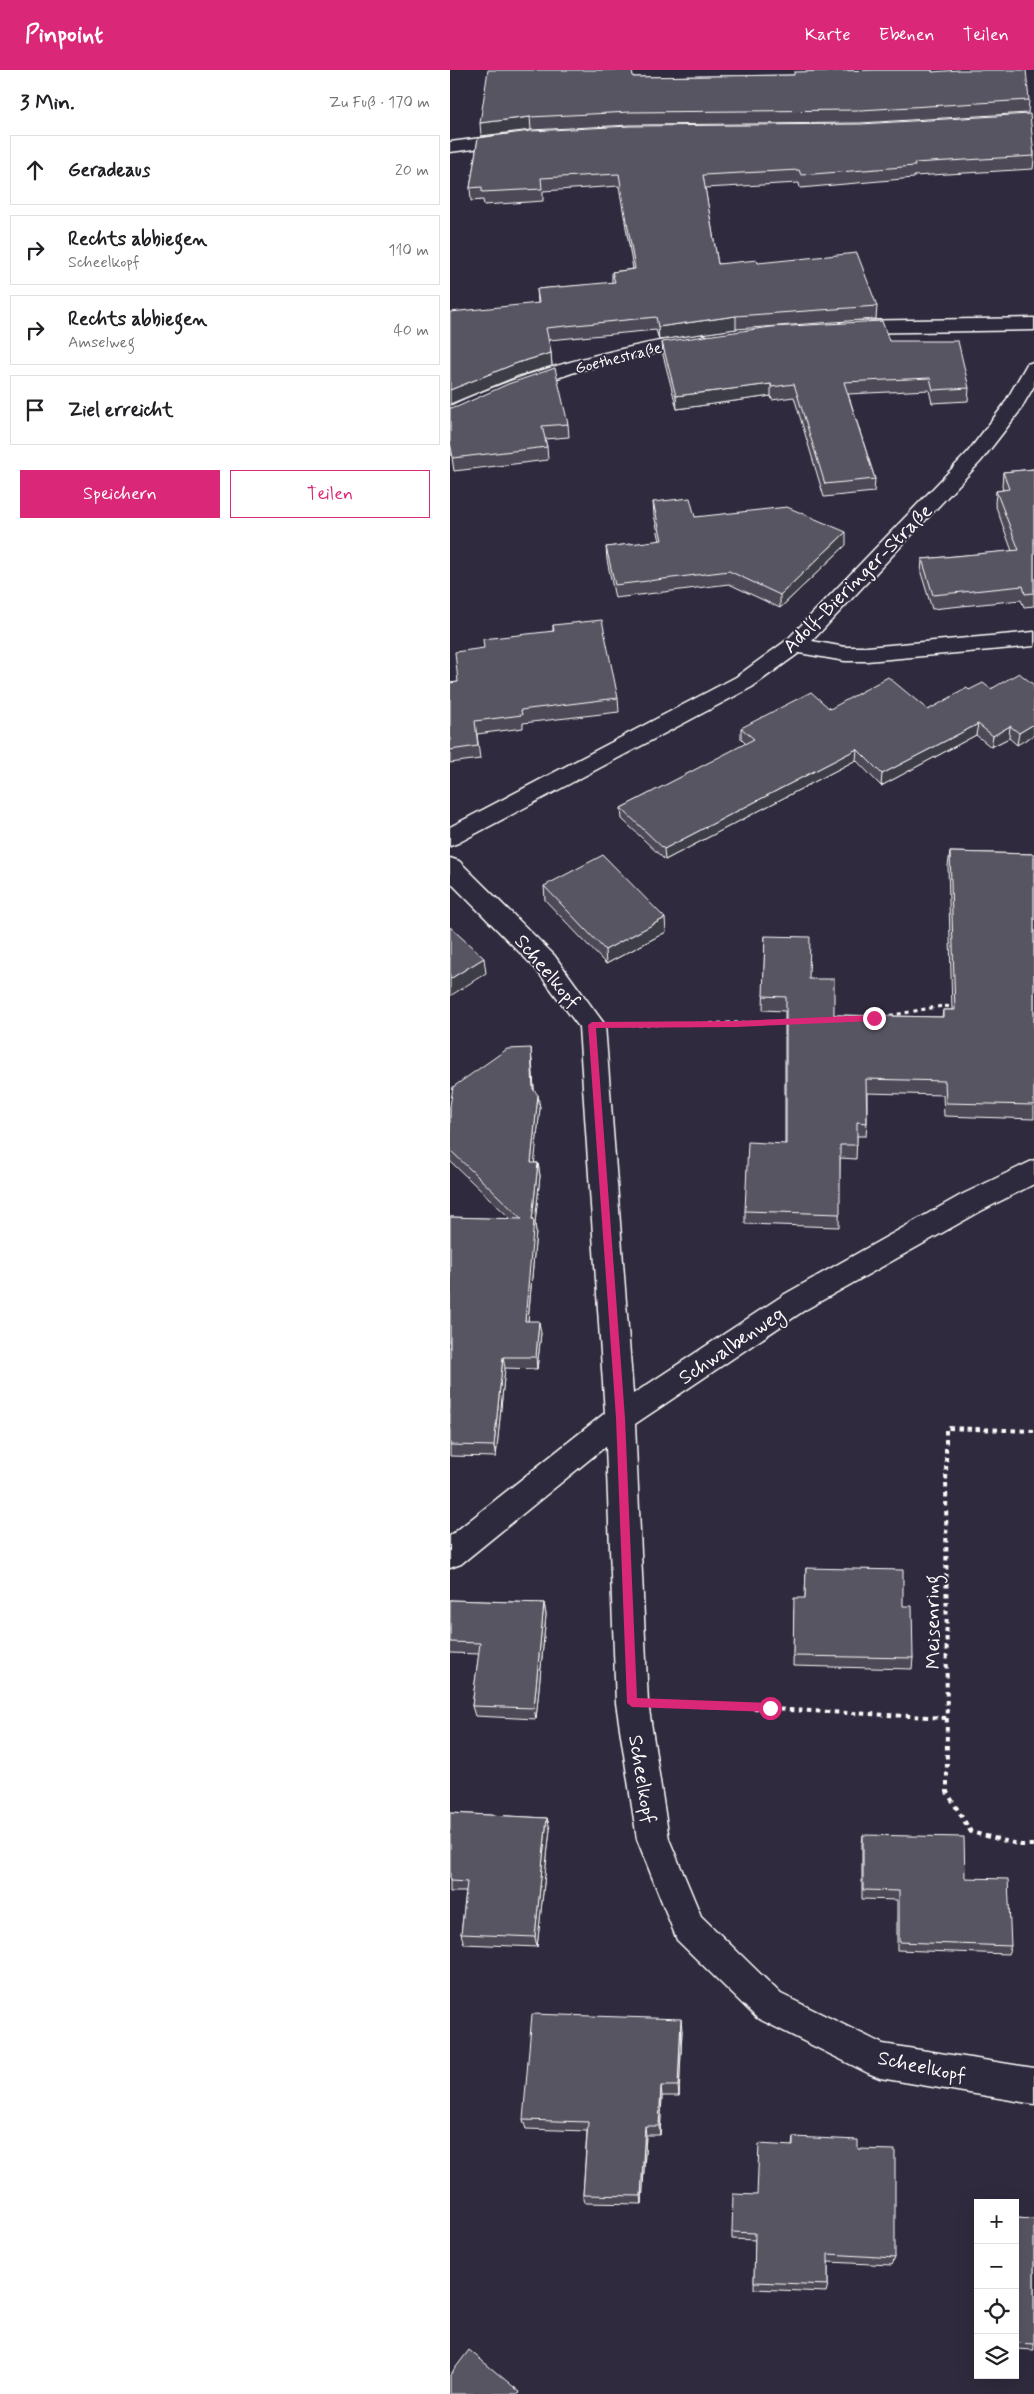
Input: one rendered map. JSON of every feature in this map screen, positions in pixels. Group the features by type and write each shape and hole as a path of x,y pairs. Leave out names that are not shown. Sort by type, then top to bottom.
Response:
{"street":[{"path":"450,147 531,137"},
{"path":"827,328 886,325 1034,324"},
{"name":"Goethestraße","path":"450,414 517,385 573,368 626,353 716,338"},
{"name":"Adolf-Bieringer-Straße","path":"450,837 744,682 795,645 974,457 1012,408 1034,368"},
{"path":"795,645 844,654 867,654 1034,640"},
{"name":"Scheelkopf","path":"450,867 545,962 592,1025 620,1418 632,1703 652,1839 689,1928 769,2006 880,2061 1012,2084 1034,2086"},
{"name":"Schwalbenweg","path":"450,1554 620,1418 795,1302 971,1203 1034,1171"}],"path":[{"path":"874,1018 942,1006 960,1007"},
{"path":"592,1025 795,1021"},
{"name":"Meisenring","path":"1034,1431 946,1428 947,1792 971,1832 1021,1845 1034,1845"},
{"path":"632,1703 948,1718"}],"building":[{"path":"488,70 632,70 633,77 794,75 794,72 875,70 932,70 932,72 1026,70 1029,100 861,110 630,112 530,117 480,123"},
{"path":"1030,114 1034,156 914,163 915,166 801,175 799,170 703,175 718,264 757,260 758,263 857,253 877,306 736,316 658,327 656,317 546,328 551,353 517,363 450,390 450,312 539,303 537,289 615,282 612,272 635,269 619,174 541,178 542,189 482,192 482,187 470,188 478,138 530,131 630,126 861,124"},
{"path":"882,321 889,341 958,341 969,388 933,390 930,378 844,382 875,479 825,484 794,384 772,387 771,384 676,396 662,342 771,327"},
{"path":"555,368 568,424 542,426 547,447 453,458 450,442 450,408 457,407 508,384"},
{"path":"1034,469 1034,593 1025,594 1023,586 933,595 922,559 1019,550 996,491 1009,489 1003,472"},
{"path":"690,498 695,517 787,507 846,532 780,595 729,571 615,585 606,547 662,540 653,502"},
{"path":"602,620 618,698 521,710 522,715 475,721 478,746 450,750 450,683 458,682 455,652 484,648 483,639 554,631 553,625"},
{"path":"1019,673 1034,685 1034,724 1019,733 1010,726 993,736 978,724 882,774 857,749 664,849 621,808 754,739 741,728 811,692 830,709 888,677 928,710 967,688 969,690 983,683 991,689"},
{"path":"950,852 1034,854 1034,1105 946,1103 945,1081 866,1079 867,1123 857,1122 857,1145 840,1145 840,1214 745,1211 748,1142 786,1144 786,997 763,996 765,936 810,937 809,979 834,979 834,1015 943,1017 943,1010 955,1010"},
{"path":"603,855 665,918 605,950 544,886"},
{"path":"450,927 484,958 450,979"},
{"path":"531,1048 533,1089 538,1095 531,1163 538,1163 525,1321 539,1321 536,1357 503,1357 494,1446 450,1445 450,1217 522,1219 450,1150 450,1106 453,1087 507,1049"},
{"path":"806,1568 903,1570 903,1606 912,1606 913,1658 793,1656 794,1598 805,1598"},
{"path":"450,1600 544,1603 534,1708 472,1706 480,1643 450,1642"},
{"path":"450,1813 547,1818 535,1937 461,1934 467,1882 450,1881"},
{"path":"863,1835 964,1837 965,1878 1008,1879 1011,1946 899,1942 899,1891 863,1890"},
{"path":"532,2014 681,2019 678,2086 661,2086 659,2126 645,2126 641,2196 583,2195 588,2122 523,2120"},
{"path":"793,2137 858,2140 858,2149 895,2150 895,2258 828,2254 828,2285 754,2282 755,2233 732,2232 733,2194 757,2195 759,2144 793,2146"},
{"path":"1019,2218 1034,2219 1034,2344 1019,2343"},
{"path":"469,2350 520,2392 519,2394 450,2394 450,2375"}],"route":[{"path":"770,1708 632,1703 620,1418 592,1025 736,1024 874,1018"}]}
